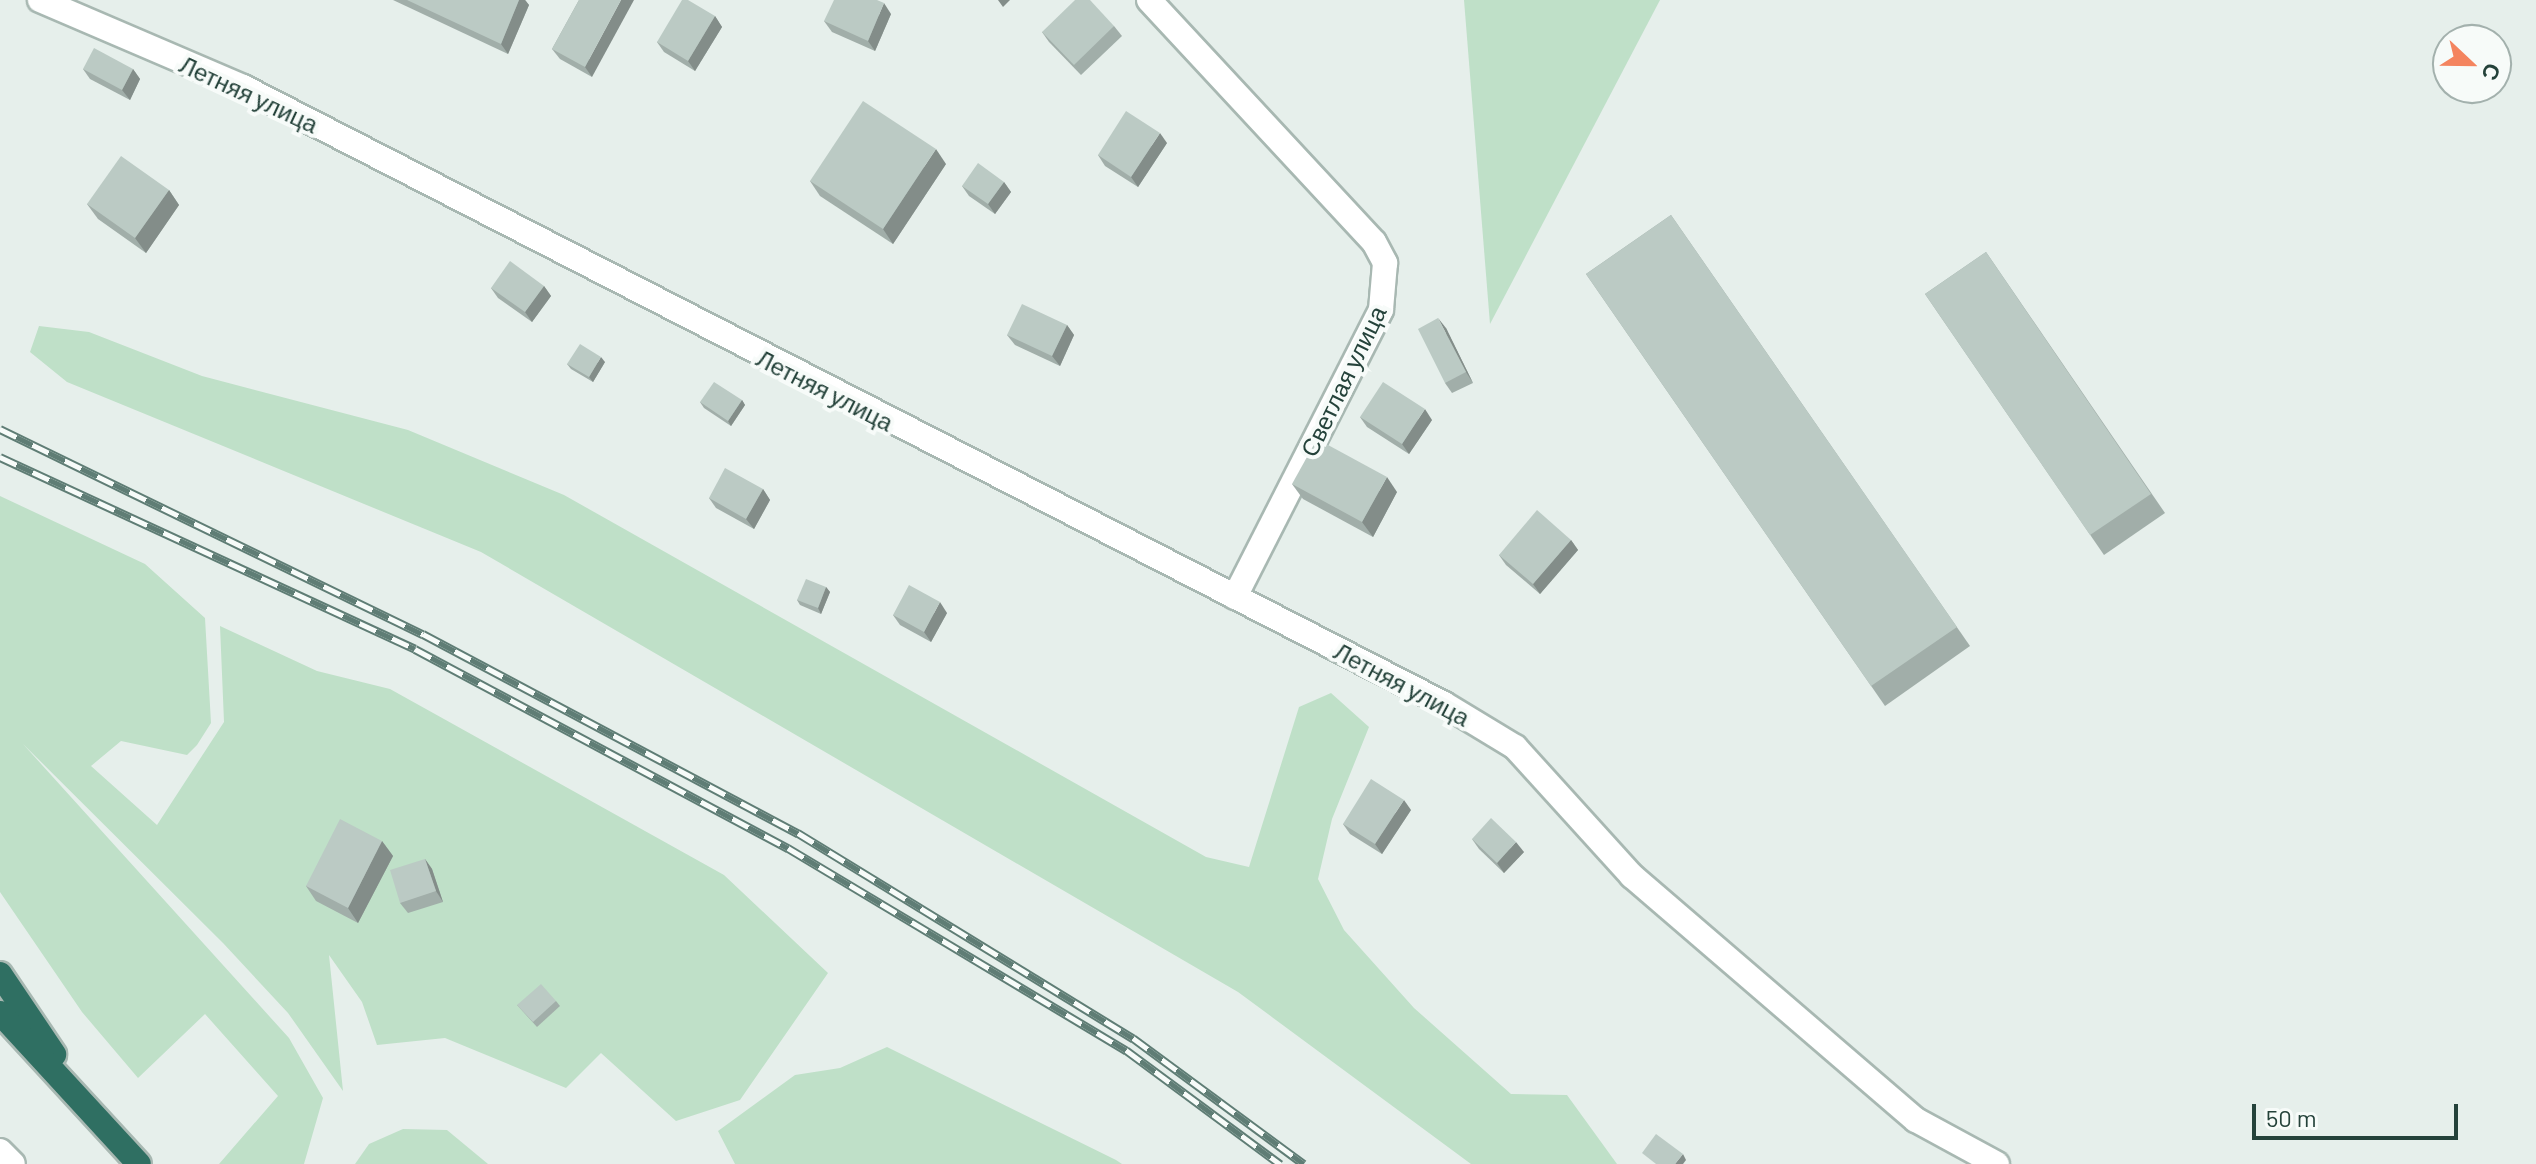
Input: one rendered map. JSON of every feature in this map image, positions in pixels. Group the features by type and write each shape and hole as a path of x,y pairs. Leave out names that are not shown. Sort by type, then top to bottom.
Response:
{"highway":[{"path":"0,974 106,1129"},
{"path":"0,1013 139,1164"}],"street":[{"name":"Летняя улица","path":"40,0 243,87 1235,597 1515,747 1578,825 1916,1120 1997,1164"},
{"name":"Светлая улица","path":"1149,0 1374,242 1385,263 1381,310 1235,597"},
{"path":"0,1151 13,1164"}],"green space":[{"path":"1464,0 1660,0 1490,324"},
{"path":"39,326 89,332 202,376 408,430 564,495 1206,857 1249,867 1299,707 1331,693 1369,727 1332,819 1318,879 1344,930 1414,1008 1511,1094 1567,1095 1617,1164 1471,1164 1238,992 481,552 67,382 30,352"},
{"path":"0,496 145,564 205,618 211,723 197,745 187,755 121,741 91,766 157,825 224,722 220,626 317,671 390,689 724,875 828,973 740,1100 676,1121 601,1053 566,1088 445,1038 377,1045 362,1002 329,955 343,1091 288,1013 223,943 23,744 289,1038 323,1098 304,1164 219,1164 278,1096 205,1014 138,1078 82,1012 0,892"},
{"path":"887,1047 1122,1164 735,1164 718,1131 795,1075 840,1068"},
{"path":"403,1129 447,1130 488,1164 355,1164 369,1144"}],"building":[{"path":"407,0 519,0 501,44"},
{"path":"579,0 621,0 585,67 552,49"},
{"path":"682,0 688,0 715,16 688,61 657,42"},
{"path":"834,0 877,0 884,3 868,41 824,21"},
{"path":"1075,0 1090,0 1114,26 1074,65 1042,32"},
{"path":"94,48 133,69 122,90 83,69"},
{"path":"863,101 936,149 883,229 810,181"},
{"path":"1126,111 1160,133 1131,177 1098,155"},
{"path":"121,156 169,190 135,238 87,204"},
{"path":"978,163 1004,182 988,204 962,186"},
{"path":"1671,215 1957,627 1871,686 1586,274"},
{"path":"1986,252 2151,494 2090,535 1925,294"},
{"path":"510,261 544,286 525,312 491,288"},
{"path":"1022,304 1067,325 1052,356 1007,335"},
{"path":"1438,318 1466,372 1445,383 1418,329"},
{"path":"580,344 601,357 589,377 567,364"},
{"path":"714,382 742,400 728,421 700,402"},
{"path":"1383,382 1425,409 1402,444 1360,417"},
{"path":"1317,439 1387,477 1362,522 1292,484"},
{"path":"725,468 763,489 746,519 709,498"},
{"path":"1537,510 1571,540 1533,584 1499,555"},
{"path":"806,579 826,587 818,608 797,600"},
{"path":"909,585 940,602 924,632 893,615"},
{"path":"1371,779 1404,800 1375,844 1343,824"},
{"path":"1491,818 1516,842 1497,863 1472,839"},
{"path":"340,819 382,841 348,908 306,886"},
{"path":"425,859 436,891 400,903 390,870"},
{"path":"541,984 556,1001 533,1022 517,1005"},
{"path":"1656,1134 1683,1154 1675,1164 1656,1164 1642,1153"}],"railway":[{"path":"0,429 423,634 798,833 1133,1038 1304,1164"},
{"path":"0,457 415,649 788,848 1126,1050 1280,1164"}]}
